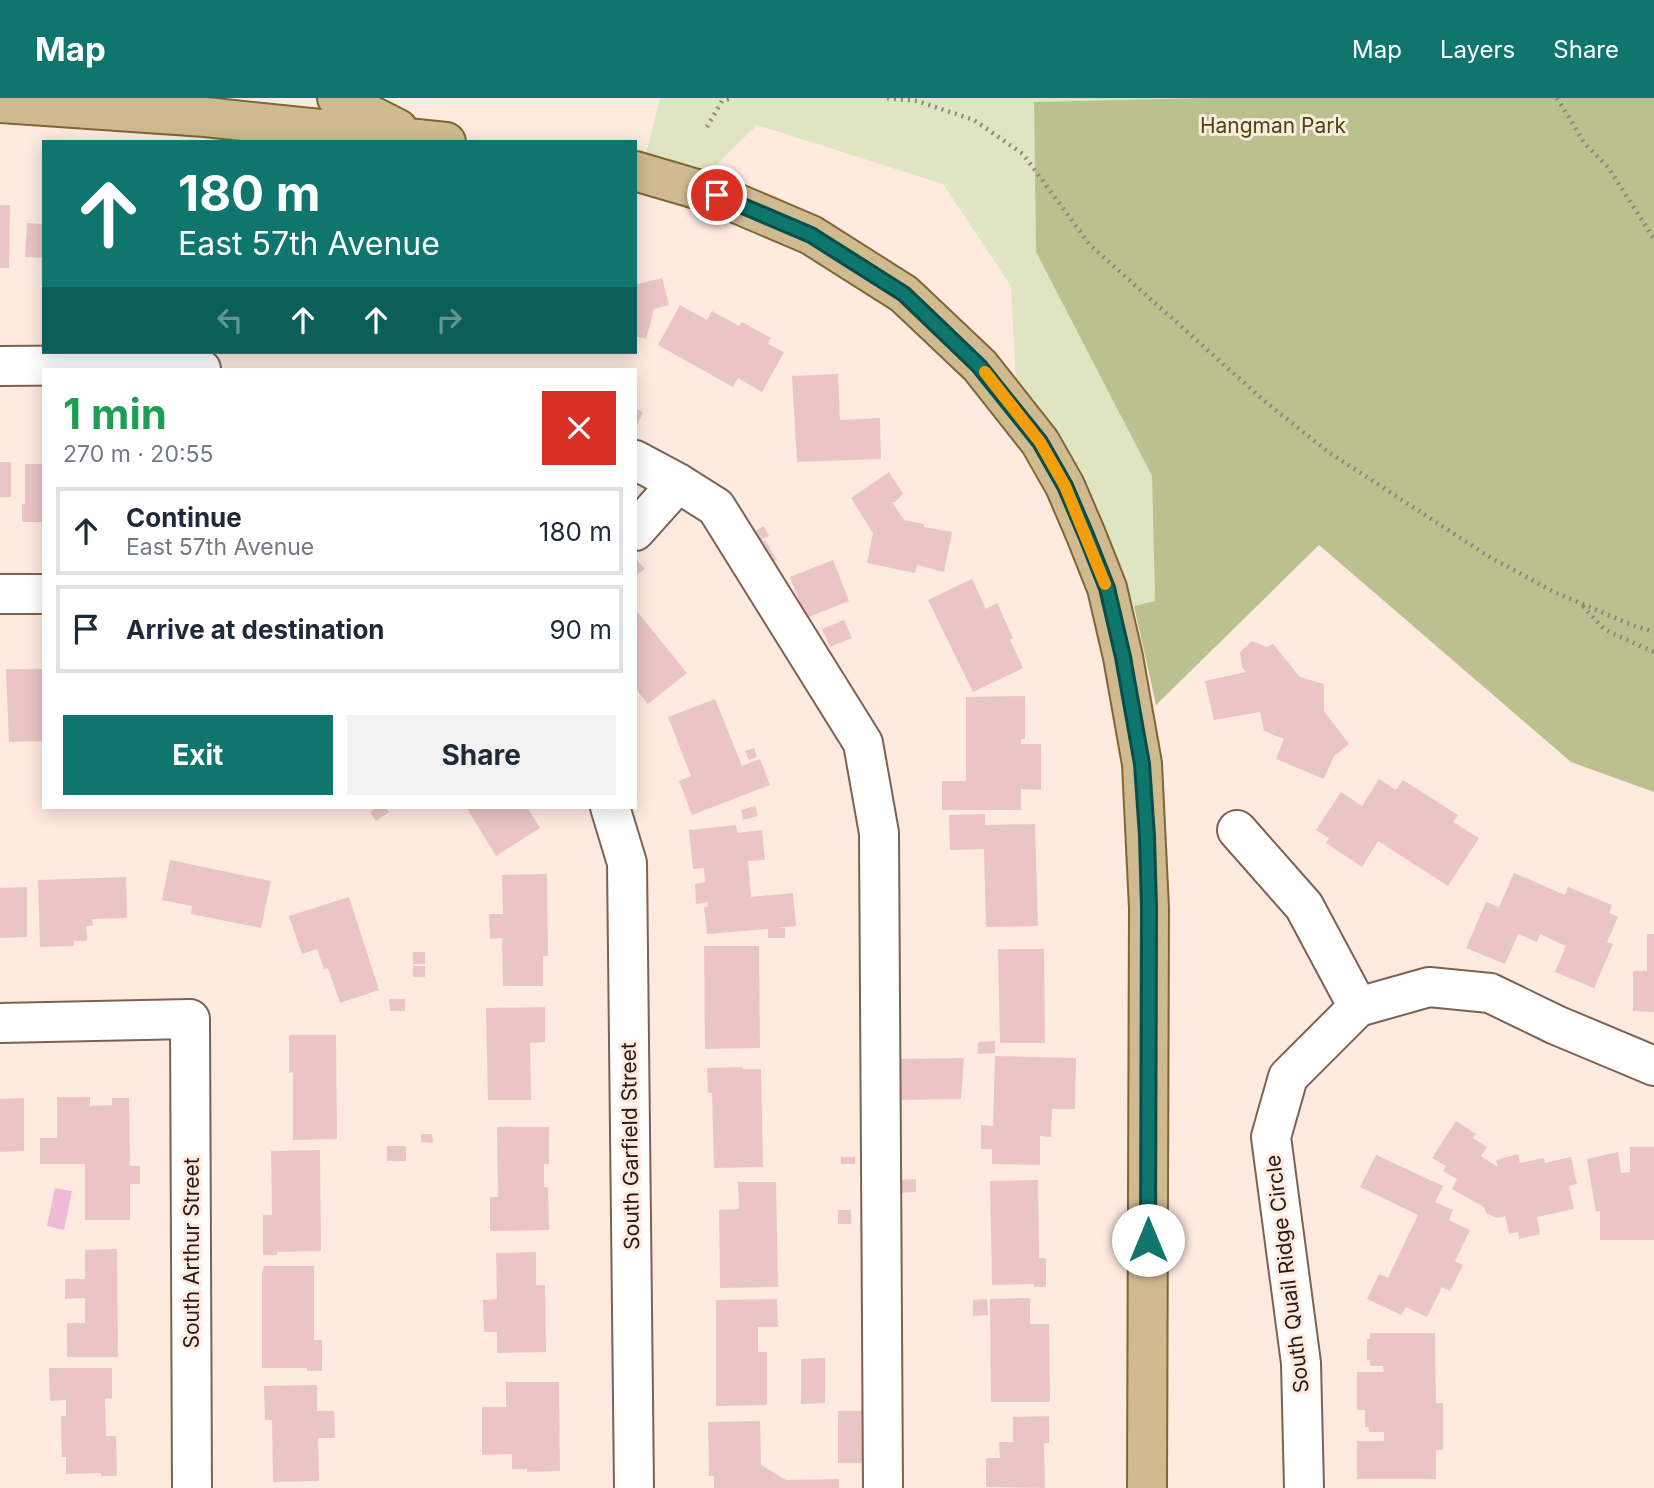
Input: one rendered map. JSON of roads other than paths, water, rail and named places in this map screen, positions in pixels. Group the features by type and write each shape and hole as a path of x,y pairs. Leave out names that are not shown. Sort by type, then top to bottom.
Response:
{"main road":[{"path":"337,98 431,140"},
{"path":"0,103 205,117 431,140"},
{"path":"637,172 717,195 811,235 904,294 979,366 1040,442 1065,486 1107,588 1123,657 1142,764 1147,836 1147,1488"}],"street":[{"path":"0,366 126,365 182,368"},
{"path":"637,461 716,507 863,743 879,833 883,1488"},
{"path":"637,529 678,483"},
{"path":"0,594 42,594"},
{"name":"South Garfield Street","path":"611,809 627,863 634,1488"},
{"path":"1237,830 1304,906 1358,1007"},
{"name":"South Quail Ridge Circle","path":"1304,1488 1301,1363 1271,1137 1288,1077 1358,1007 1429,987 1490,993 1556,1025 1654,1066"},
{"name":"South Arthur Street","path":"0,1023 190,1019 192,1488"}],"park label":[{"name":"Hangman Park","path":"1273,125"}]}
